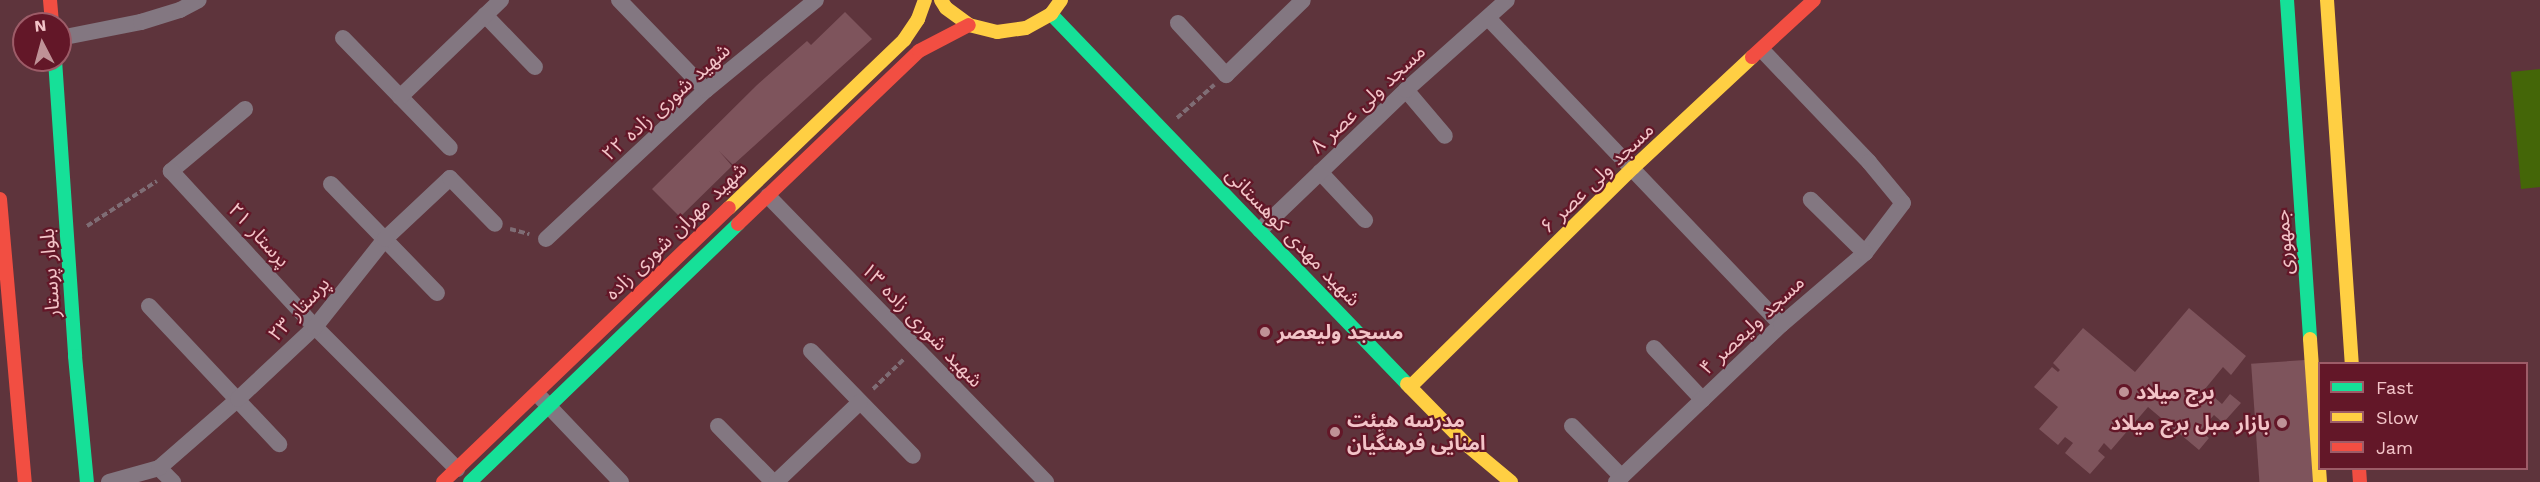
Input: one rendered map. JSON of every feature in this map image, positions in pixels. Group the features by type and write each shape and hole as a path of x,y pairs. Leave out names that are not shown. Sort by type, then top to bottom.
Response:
{"street":[{"path":"72,36 141,22 180,10 199,0"},
{"path":"400,97 501,0"},
{"path":"619,0 706,90"},
{"name":"شهید شوری زاده ۲۲","path":"546,239 706,90 816,0"},
{"name":"شهید مهران شوری زاده","path":"443,482 904,40 918,19 925,0"},
{"path":"941,0 946,8 969,25 997,32 1026,28 1051,14 1061,0"},
{"path":"1178,23 1227,75 1303,0"},
{"name":"مسجد ولی عصر ۸","path":"1260,230 1406,90 1507,0"},
{"name":"مسجد ولی عصر ۶","path":"1410,387 1633,168 1814,0"},
{"name":"جمهوری","path":"2287,0 2318,453"},
{"path":"2327,0 2352,362"},
{"name":"شهید مهدی کوهستانی","path":"1051,14 1410,387 1468,446 1511,482"},
{"path":"485,15 535,67"},
{"path":"1488,18 1781,325"},
{"name":"شهید مهران شوری زاده","path":"470,482 919,51 969,25"},
{"path":"343,38 450,148"},
{"name":"مسجد ولیعصر ۴","path":"1619,479 1781,325 1865,253 1903,203 1869,162 1762,50"},
{"name":"بلوار پرستار","path":"56,72 87,482"},
{"path":"1406,90 1444,136"},
{"path":"171,171 245,109"},
{"name":"پرستار ۲۱","path":"171,171 315,327 457,469"},
{"path":"1320,172 1365,220"},
{"name":"پرستار ۲۳","path":"109,482 159,468 238,399 315,327 385,239 450,178 495,224"},
{"path":"754,183 768,196"},
{"path":"331,184 437,293"},
{"name":"شهید شوری زاده ۱۳","path":"768,196 1046,482"},
{"path":"0,199 25,482"},
{"path":"1811,200 1865,253"},
{"path":"149,306 279,444"},
{"path":"1654,348 1703,400"},
{"path":"811,351 913,456"},
{"path":"536,393 621,482"},
{"path":"718,426 775,482 860,402"},
{"path":"1572,426 1619,479"},
{"path":"159,468 173,482"}],"path":[{"path":"1164,129 1227,75"},
{"path":"67,239 171,171"},
{"path":"495,224 546,239"},
{"path":"860,402 916,348"}],"green space":[{"path":"2540,69 2540,187 2521,189 2511,72"}],"building":[{"path":"845,12 872,39 733,165 719,151 732,166 680,217 652,189 757,85 807,41 811,45"},
{"name":"برج میلاد","path":"2189,308 2246,356 2231,375 2223,367 2205,389 2222,404 2230,394 2241,403 2223,423 2214,415 2200,431 2209,438 2199,450 2148,407 2111,450 2104,443 2098,451 2105,457 2090,474 2065,453 2073,443 2065,437 2058,445 2039,429 2058,407 2034,387 2052,367 2058,372 2060,370 2053,363 2083,328 2135,372"},
{"name":"بازار مبل برج میلاد","path":"2305,360 2314,482 2259,482 2251,364"}],"traffic: fast":[{"path":"2287,0 2310,339"},
{"path":"1051,14 1407,384"},
{"path":"56,72 75,356 87,482"},
{"path":"470,482 738,224"}],"traffic: slow":[{"path":"729,208 904,40 918,19 925,0"},
{"path":"941,0 946,8 969,25 997,32 1026,28 1051,14 1061,0"},
{"path":"2327,0 2352,362"},
{"path":"1410,387 1633,168 1752,57"},
{"path":"2310,339 2318,453"},
{"path":"1407,384 1468,446 1511,482"},
{"path":"2319,470 2320,482"}],"traffic: jam":[{"path":"50,0 51,12"},
{"path":"1752,57 1814,0"},
{"path":"738,224 919,51 969,25"},
{"path":"0,199 25,482"},
{"path":"443,482 729,208"},
{"path":"2359,470 2360,482"}],"place":[{"name":"مسجد ولیعصر","path":"1265,332"},
{"name":"برج میلاد","path":"2124,392"},
{"name":"بازار مبل برج میلاد","path":"2282,423"},
{"name":"مدرسه هیئت امنایی فرهنگیان","path":"1335,432"}]}
